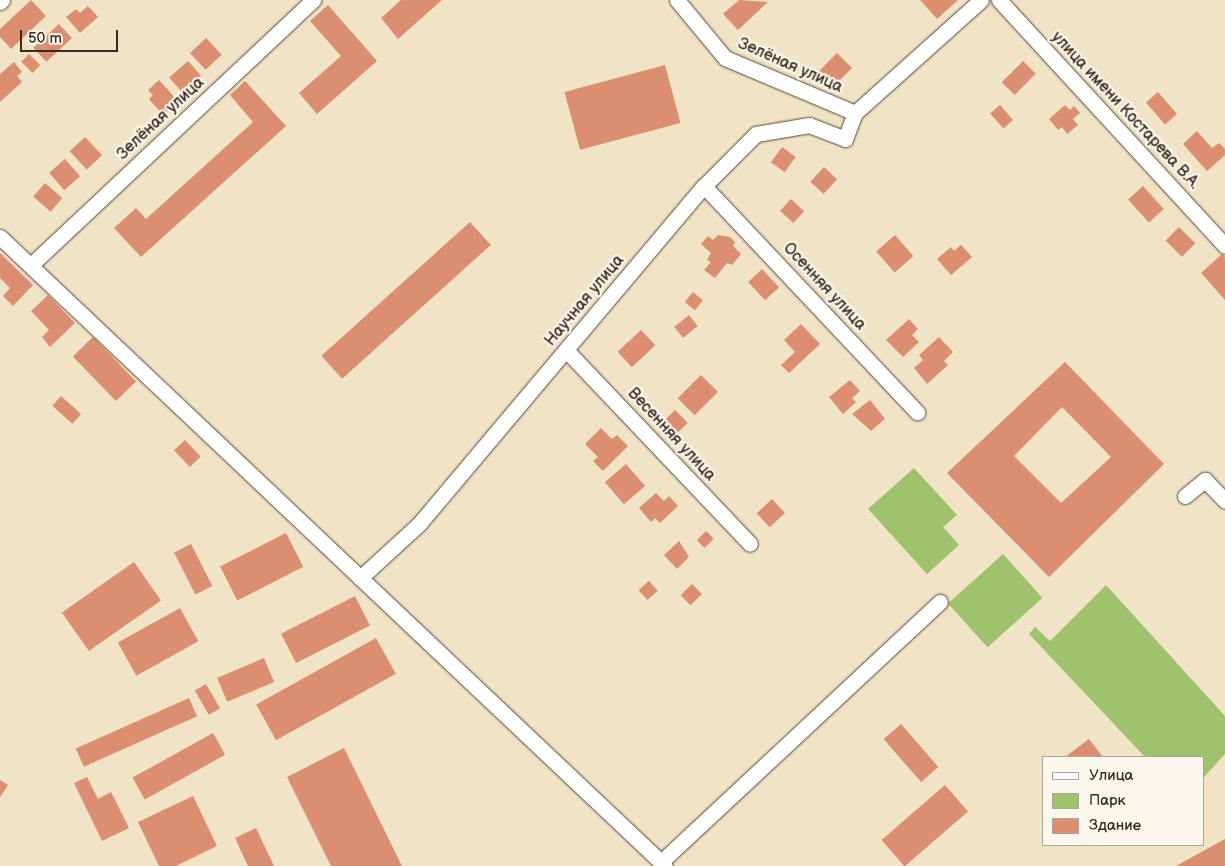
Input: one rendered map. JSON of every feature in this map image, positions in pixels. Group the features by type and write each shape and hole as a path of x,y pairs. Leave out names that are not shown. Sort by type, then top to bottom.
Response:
{"street":[{"name":"Зелёная улица","path":"32,264 313,0"},
{"name":"Зелёная улица","path":"677,0 725,58 854,113"},
{"path":"854,113 981,0"},
{"name":"улица имени Костарева В.А.","path":"999,0 1225,246"},
{"name":"Научная улица","path":"360,578 419,524 704,186 756,134 810,125 845,139 854,113"},
{"name":"Осенняя улица","path":"704,186 917,412"},
{"path":"0,236 32,264 360,578 663,864 940,602"},
{"name":"Весенняя улица","path":"566,350 750,544"},
{"path":"1185,496 1205,480 1225,501"}],"green space":[{"path":"914,468 957,515 943,527 959,545 927,574 868,509"},
{"path":"1003,554 1042,598 987,647 948,604"},
{"path":"1106,585 1225,716 1225,754 1205,776 1205,756 1144,756 1029,634 1035,627 1050,641"}],"building":[{"path":"31,0 46,16 11,49 0,37 0,29"},
{"path":"401,0 442,0 398,39 381,18"},
{"path":"739,0 768,2 738,30 723,14"},
{"path":"920,0 958,0 937,19"},
{"path":"328,5 377,61 317,114 299,93 341,56 310,21"},
{"path":"88,6 98,17 80,33 66,17 76,9 80,13"},
{"path":"59,24 72,38 46,62 33,48"},
{"path":"206,38 222,55 206,70 190,53"},
{"path":"837,53 852,68 833,87 823,87 813,77"},
{"path":"29,54 40,65 33,73 21,62"},
{"path":"188,61 201,76 182,92 169,77"},
{"path":"1023,61 1036,74 1015,95 1002,82"},
{"path":"14,62 22,72 17,76 22,82 0,102 0,74"},
{"path":"665,65 681,123 580,150 565,92"},
{"path":"159,80 178,101 163,115 149,99 153,95 148,90"},
{"path":"245,81 286,126 141,257 114,228 136,208 146,219 253,122 230,95"},
{"path":"1158,92 1177,114 1165,124 1146,102"},
{"path":"1000,105 1013,120 1003,129 990,114"},
{"path":"1065,105 1070,110 1074,106 1080,113 1073,119 1078,125 1067,134 1062,127 1058,130 1049,119"},
{"path":"1197,131 1212,148 1219,143 1225,149 1225,155 1207,171 1183,144"},
{"path":"85,137 102,155 87,170 70,151"},
{"path":"782,147 796,157 785,172 771,162"},
{"path":"65,159 80,176 64,190 49,173"},
{"path":"824,167 837,179 824,194 810,182"},
{"path":"45,183 62,198 51,212 33,197"},
{"path":"1143,186 1164,209 1149,222 1128,199"},
{"path":"791,199 804,211 793,223 780,211"},
{"path":"470,222 491,245 342,379 321,356"},
{"path":"1179,227 1195,243 1182,257 1166,240"},
{"path":"718,235 730,237 735,242 733,246 741,254 732,265 727,263 715,278 704,270 711,262 707,260 711,253 701,244 708,236 713,240"},
{"path":"895,235 913,256 895,273 876,251"},
{"path":"961,245 972,257 951,275 937,259 951,247 954,251"},
{"path":"0,253 33,285 13,306 3,296 10,288 0,278"},
{"path":"1222,254 1225,257 1225,300 1201,273"},
{"path":"762,269 779,287 765,300 748,282"},
{"path":"693,292 703,300 695,310 685,302"},
{"path":"48,295 75,323 50,347 42,337 49,330 31,311"},
{"path":"689,315 698,326 683,338 674,327"},
{"path":"909,319 918,329 912,335 919,342 903,357 886,340"},
{"path":"801,324 820,344 789,373 781,365 795,352 784,340"},
{"path":"641,330 655,345 632,367 618,352"},
{"path":"93,337 136,382 116,401 73,356"},
{"path":"939,337 953,352 944,361 948,365 927,384 914,368 923,360 919,355"},
{"path":"1065,362 1164,464 1049,577 947,473","holes":["1062,407 1111,457 1061,503 1014,456"]},
{"path":"701,375 718,392 695,415 678,398"},
{"path":"850,380 860,391 852,398 856,402 843,414 829,397"},
{"path":"61,396 81,414 72,424 52,406"},
{"path":"870,400 885,419 871,431 852,414"},
{"path":"675,410 688,423 676,434 664,421"},
{"path":"601,428 612,439 617,435 628,446 603,471 593,461 598,457 585,444"},
{"path":"185,440 201,457 190,467 174,450"},
{"path":"626,464 645,486 624,504 605,482"},
{"path":"656,493 664,501 669,496 678,506 660,523 655,518 651,522 639,508"},
{"path":"772,499 785,513 770,527 757,513"},
{"path":"706,531 714,539 705,548 697,540"},
{"path":"286,533 303,567 237,600 220,567"},
{"path":"679,541 689,557 677,569 664,555"},
{"path":"191,544 212,586 195,595 174,553"},
{"path":"134,562 161,601 89,651 62,612"},
{"path":"649,581 658,591 647,600 639,590"},
{"path":"692,584 702,594 691,605 681,595"},
{"path":"355,596 370,625 296,663 281,634"},
{"path":"180,608 198,641 136,676 118,642"},
{"path":"376,638 396,674 276,740 256,704"},
{"path":"264,658 274,682 227,702 217,678"},
{"path":"206,684 220,708 209,715 195,690"},
{"path":"189,698 197,716 84,767 76,748"},
{"path":"901,724 938,767 921,782 884,739"},
{"path":"213,733 225,755 145,799 133,778"},
{"path":"1089,739 1102,756 1066,756"},
{"path":"344,748 402,866 331,866 287,777"},
{"path":"87,777 98,799 111,792 129,828 102,841 74,783"},
{"path":"0,780 8,785 0,797"},
{"path":"945,785 968,811 905,866 882,840"},
{"path":"193,796 217,846 176,866 159,866 138,822"},
{"path":"256,828 274,866 248,866 235,838"},
{"path":"1225,839 1225,866 1176,866"}]}
